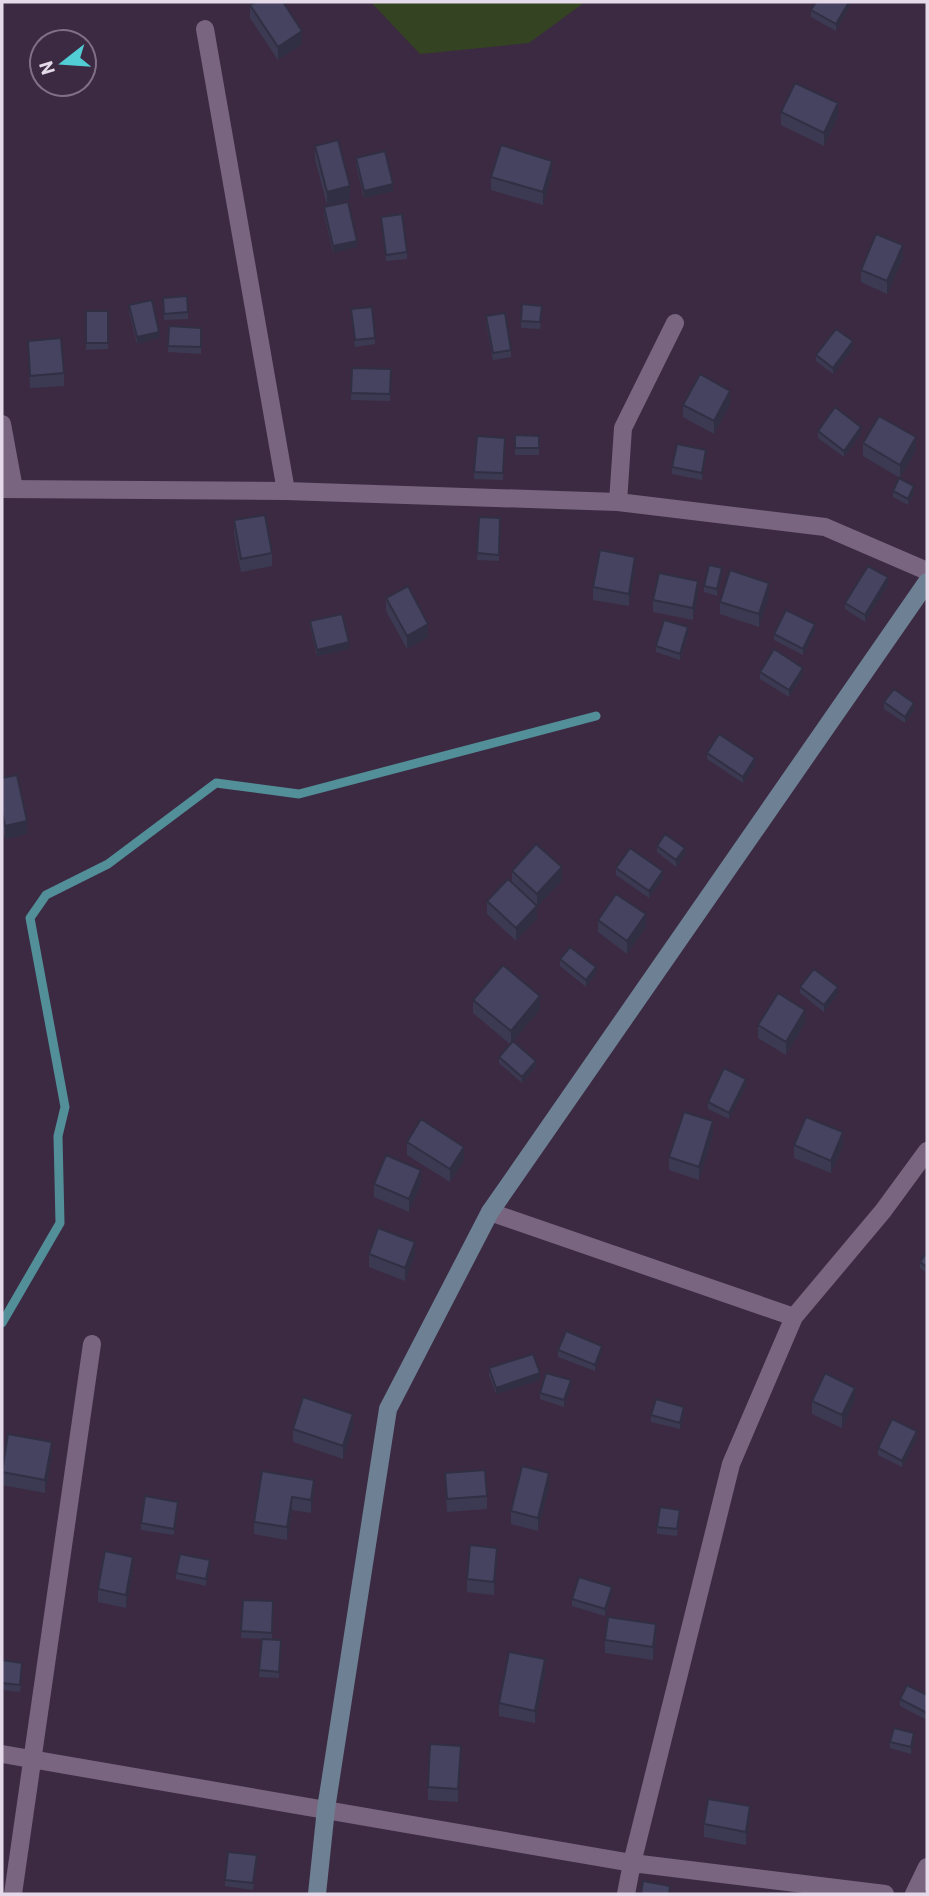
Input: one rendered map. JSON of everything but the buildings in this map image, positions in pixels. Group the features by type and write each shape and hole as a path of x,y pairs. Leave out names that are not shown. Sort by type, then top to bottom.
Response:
{"street":[{"path":"205,29 286,491"},
{"path":"618,502 623,428 675,323"},
{"path":"2,424 8,489 286,491 618,502 825,527 927,570"},
{"path":"317,1894 326,1809 388,1409 491,1212 927,582"},
{"path":"626,1894 731,1464 794,1317 883,1211 927,1151"},
{"path":"491,1212 794,1317"},
{"path":"13,1894 92,1343"},
{"path":"2,1754 632,1863 886,1894"},
{"path":"914,1894 927,1867"}],"green space":[{"path":"371,2 585,2 529,43 420,54"}],"waterway":[{"path":"2,1323 60,1223 58,1136 65,1107 30,918 46,895 108,864 216,783 299,794 596,716"}]}
